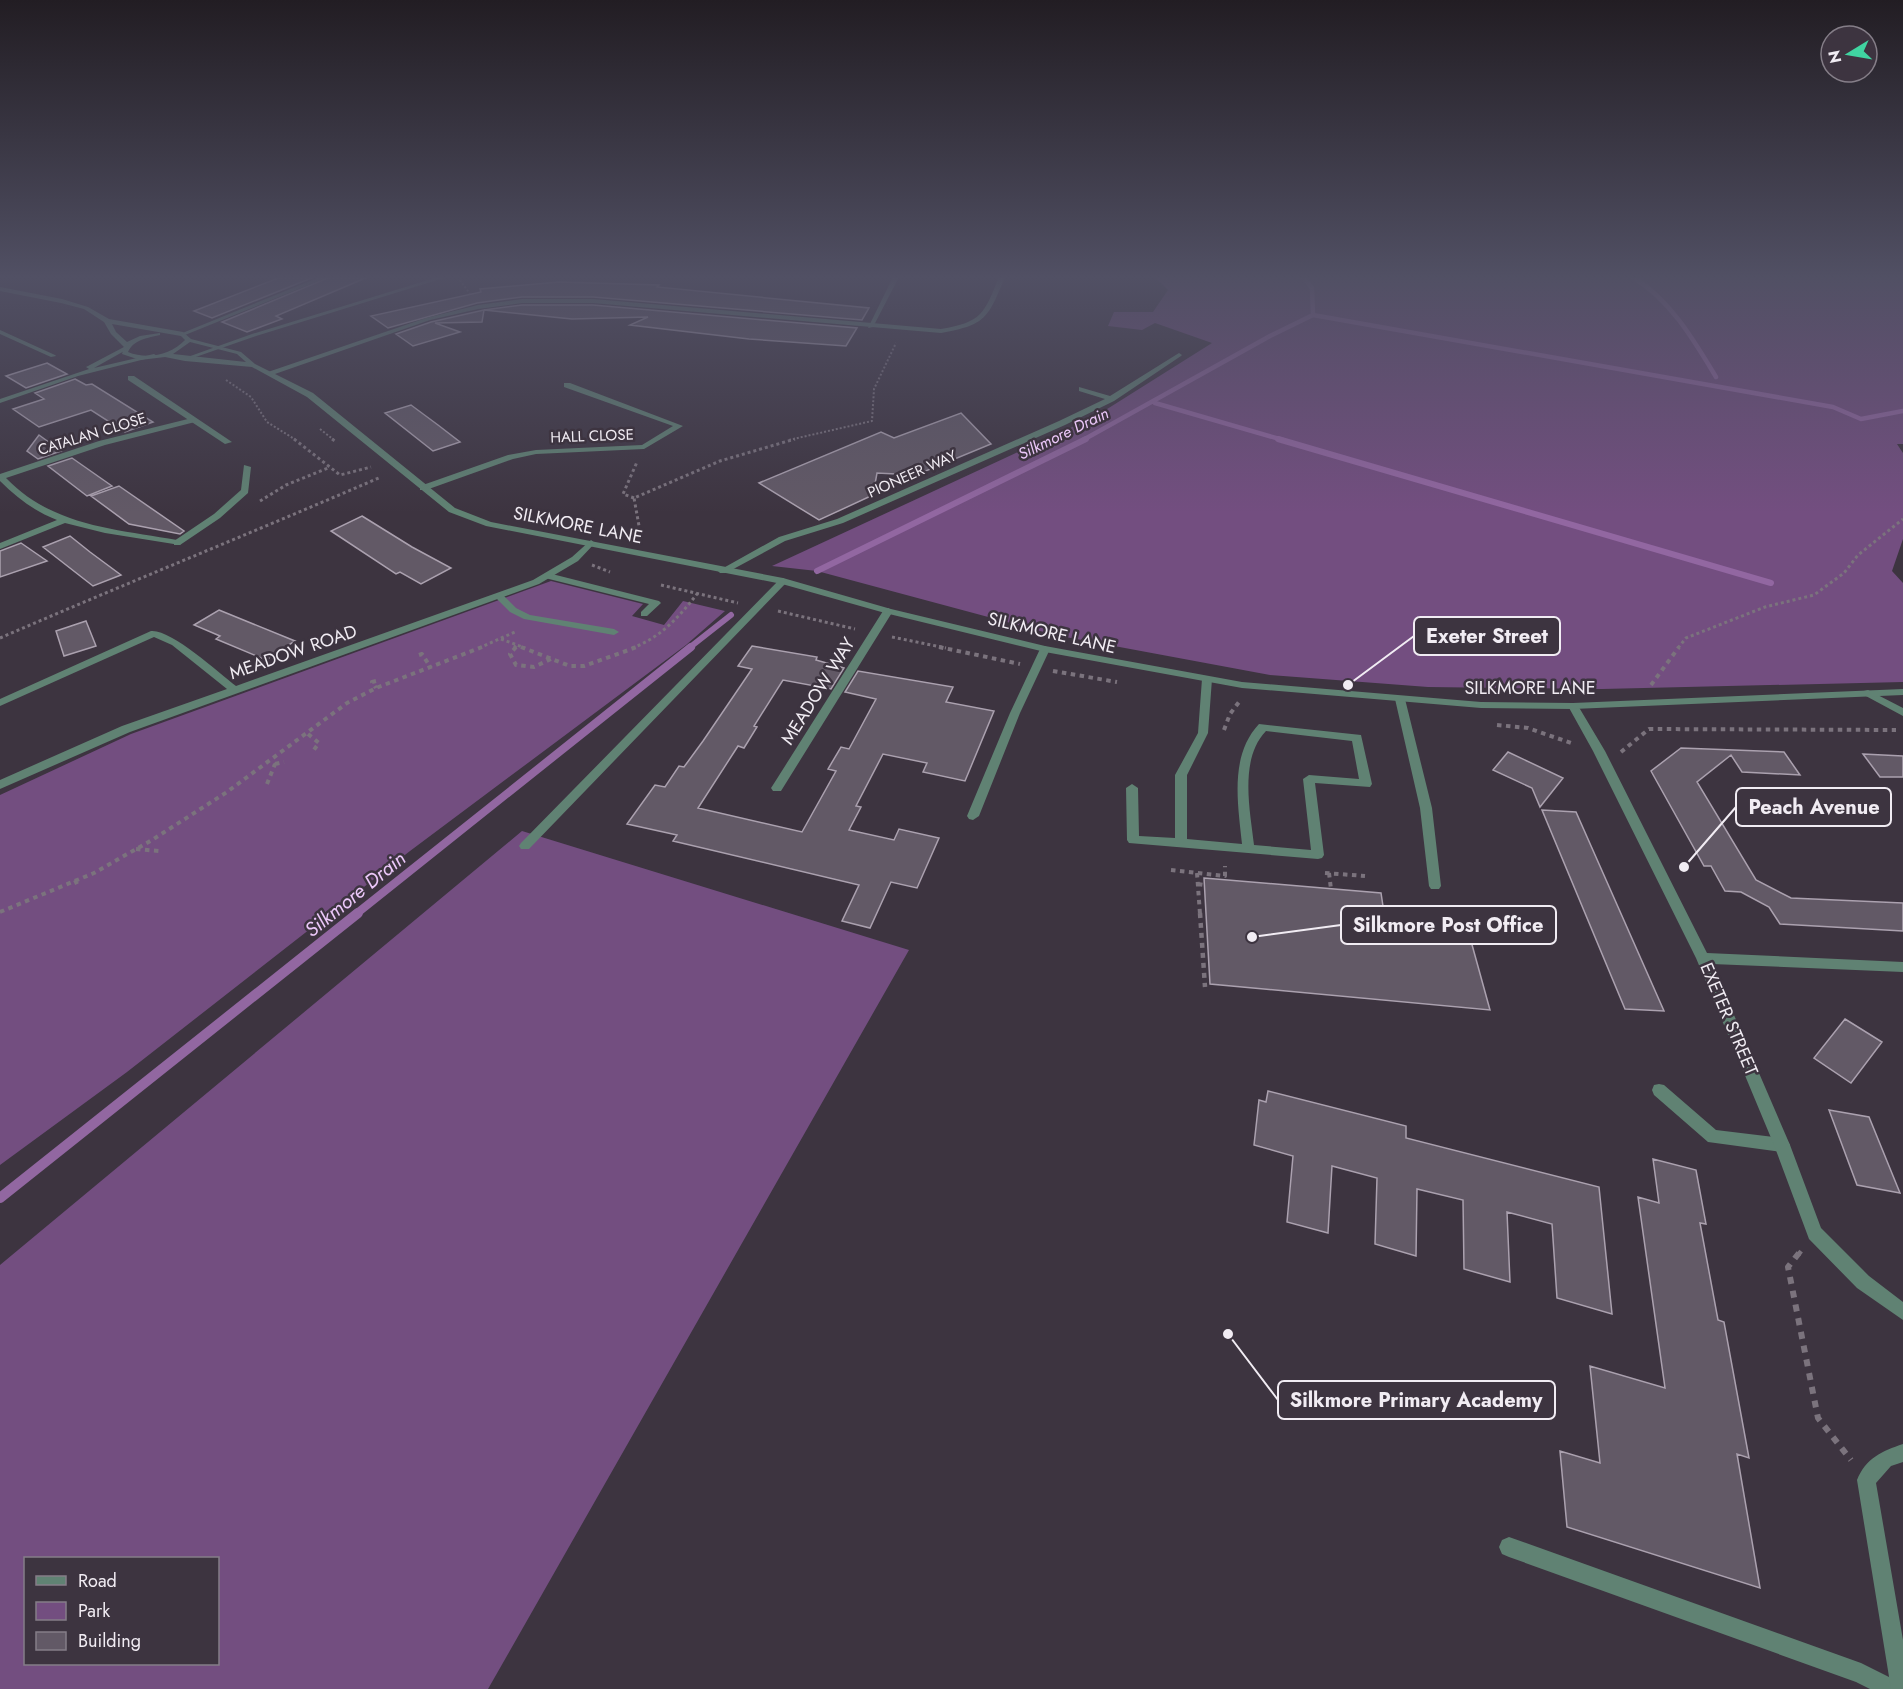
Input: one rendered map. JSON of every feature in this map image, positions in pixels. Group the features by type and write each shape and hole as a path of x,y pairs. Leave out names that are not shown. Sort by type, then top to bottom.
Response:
{"street":[{"path":"76,374 109,356"},
{"name":"SILKMORE LANE","path":"149,356 154,356"},
{"path":"0,400 76,374 154,356"},
{"name":"SILKMORE LANE","path":"172,356 254,365"},
{"path":"185,359 194,356"},
{"name":"SILKMORE LANE","path":"242,356 254,365 310,395 452,510 489,524 783,581 888,611 1045,649 1207,679 1318,693 1481,705 1573,706 1903,692"},
{"path":"269,373 320,356"},
{"name":"PIONEER WAY","path":"723,571 782,539 840,521 1062,423 1111,399 1178,356"},
{"path":"131,378 228,442"},
{"name":"HALL CLOSE","path":"423,488 511,457 536,452 645,447 679,426 567,385"},
{"path":"1082,389 1111,399"},
{"name":"CATALAN CLOSE","path":"0,476 102,443 192,420"},
{"path":"0,476 11,492 41,512 64,520 177,543 217,516 245,491 247,467"},
{"path":"0,546 64,520"},
{"name":"MEADOW ROAD","path":"0,785 126,729 499,596 548,576 575,559 591,543"},
{"path":"548,576 656,603 644,614"},
{"path":"525,846 783,581"},
{"path":"499,596 513,610 539,620 614,632"},
{"name":"MEADOW WAY","path":"777,788 888,611"},
{"path":"0,704 154,633 175,644 234,690"},
{"path":"973,816 1015,712 1045,649"},
{"path":"1181,843 1181,775 1203,733 1207,679"},
{"path":"1868,693 1903,713"},
{"path":"1400,699 1426,808 1435,886"},
{"name":"EXETER STREET","path":"1573,706 1599,751 1703,958 1782,1145 1815,1233 1863,1282 1903,1312"},
{"path":"1131,788 1133,840 1318,855 1309,779 1366,784 1357,738 1263,727 1255,733 1242,777 1248,849"},
{"path":"1703,958 1903,968"},
{"path":"1659,1090 1713,1137 1782,1145"},
{"path":"1901,1689 1866,1480 1885,1459 1903,1453"},
{"path":"1509,1547 1861,1672 1892,1689"}],"path":[{"path":"632,449 638,465 623,494 634,498 716,461 778,441 872,421 874,389 890,356"},
{"path":"221,378 238,386 258,404 267,422 288,431 328,468 340,475 370,468 361,461"},
{"path":"319,428 343,448"},
{"path":"0,638 160,568 204,554 381,477"},
{"path":"634,498 644,554"},
{"path":"1637,703 1686,638 1765,607 1814,595 1844,573 1858,555 1903,519"},
{"path":"588,563 611,572"},
{"path":"651,582 743,604"},
{"path":"780,611 855,629"},
{"path":"0,912 75,880 135,849 273,762 347,703 376,688 431,668 539,620"},
{"path":"896,638 1007,662"},
{"path":"517,645 510,654 516,665 534,667 551,658"},
{"path":"419,655 422,654 431,668"},
{"path":"375,681 372,682 376,688"},
{"path":"347,703 353,705"},
{"path":"1496,725 1528,728 1574,744"},
{"path":"1617,751 1624,752 1649,729 1903,730"},
{"path":"308,734 317,739 319,743 313,751"},
{"path":"273,762 284,762"},
{"path":"267,784 273,762"},
{"path":"135,849 159,851"},
{"path":"1171,870 1225,876 1225,865"},
{"path":"1197,873 1205,987"},
{"path":"1329,873 1331,889"},
{"path":"75,880 79,888"},
{"path":"1198,884 1204,885"},
{"path":"1815,1233 1788,1267 1818,1418 1866,1480"}],"green space":[{"path":"1192,356 1903,356 1903,444 1897,444 1903,453 1903,539 1892,571 1903,583 1903,682 1602,689 1428,687 1270,675 1055,635 817,571 772,566 1096,416"},
{"path":"551,581 643,604 632,616 664,625 683,601 725,611 686,645 410,851 127,1072 0,1165 0,795 131,734"},
{"path":"522,831 909,950 488,1689 0,1689 0,1265"}],"building":[{"path":"47,363 67,374 26,388 6,376"},
{"path":"75,379 86,385 92,384 153,422 125,432 91,410 39,427 13,409 44,399 35,393"},
{"path":"411,405 460,442 433,451 385,413"},
{"path":"961,413 991,444 916,475 877,473 873,495 819,520 759,483 881,432 894,438"},
{"path":"39,435 61,451 38,459 27,451"},
{"path":"72,458 112,486 87,496 48,466"},
{"path":"119,486 184,531 180,534 129,524 91,496"},
{"path":"362,516 451,568 421,584 400,572 396,574 331,531"},
{"path":"70,536 121,575 93,586 43,547"},
{"path":"21,543 47,561 0,577 0,551"},
{"path":"219,610 295,641 266,660 216,639 220,636 194,625"},
{"path":"86,621 96,646 64,656 56,631"},
{"path":"752,646 817,657 816,660 844,668 831,689 783,680 754,726 757,727 744,748 738,746 698,808 802,832 836,771 828,769 841,747 849,749 876,699 845,692 858,671 953,687 946,702 994,711 965,781 923,772 927,763 883,754 856,806 861,807 849,830 894,840 899,829 939,838 917,888 891,882 870,928 842,921 859,885 673,841 677,835 627,824 655,785 665,787 679,766 684,767 703,741 752,669 738,666"},
{"path":"1681,748 1784,752 1800,775 1742,772 1731,755 1697,782 1756,880 1791,898 1903,903 1903,931 1780,924 1769,907 1741,892 1725,891 1711,866 1704,866 1651,771"},
{"path":"1508,752 1563,778 1540,807 1532,788 1493,770"},
{"path":"1863,754 1903,756 1903,777 1880,777"},
{"path":"1542,810 1576,812 1664,1011 1625,1009"},
{"path":"1204,878 1381,893 1383,906 1463,912 1490,1010 1210,984"},
{"path":"1845,1019 1882,1042 1851,1083 1814,1058"},
{"path":"1268,1091 1406,1126 1406,1138 1599,1187 1612,1314 1557,1298 1552,1224 1507,1212 1510,1282 1464,1269 1463,1200 1417,1189 1416,1256 1375,1244 1377,1178 1332,1166 1328,1233 1287,1222 1293,1156 1254,1145 1259,1100 1266,1102"},
{"path":"1829,1110 1869,1117 1900,1193 1857,1185"},
{"path":"1653,1159 1696,1170 1706,1224 1700,1223 1718,1320 1724,1322 1749,1458 1737,1454 1760,1588 1567,1527 1560,1451 1600,1463 1590,1366 1665,1388 1638,1197 1659,1203"}],"waterway":[{"name":"Silkmore Drain","path":"1083,440 1234,356"},
{"path":"1544,356 1833,407 1861,419 1903,411"},
{"path":"1703,356 1716,377"},
{"path":"1155,403 1283,440"},
{"name":"Silkmore Drain","path":"817,571 1086,439"},
{"path":"1278,439 1771,583"},
{"name":"Silkmore Drain","path":"689,648 731,615"},
{"name":"Silkmore Drain","path":"356,914 691,647"},
{"name":"Silkmore Drain","path":"0,1198 358,913"}],"place":[{"name":"Exeter Street","path":"1348,685"},
{"name":"Peach Avenue","path":"1684,867"},
{"name":"Silkmore Post Office","path":"1252,937"},
{"name":"Silkmore Primary Academy","path":"1228,1334"}]}
